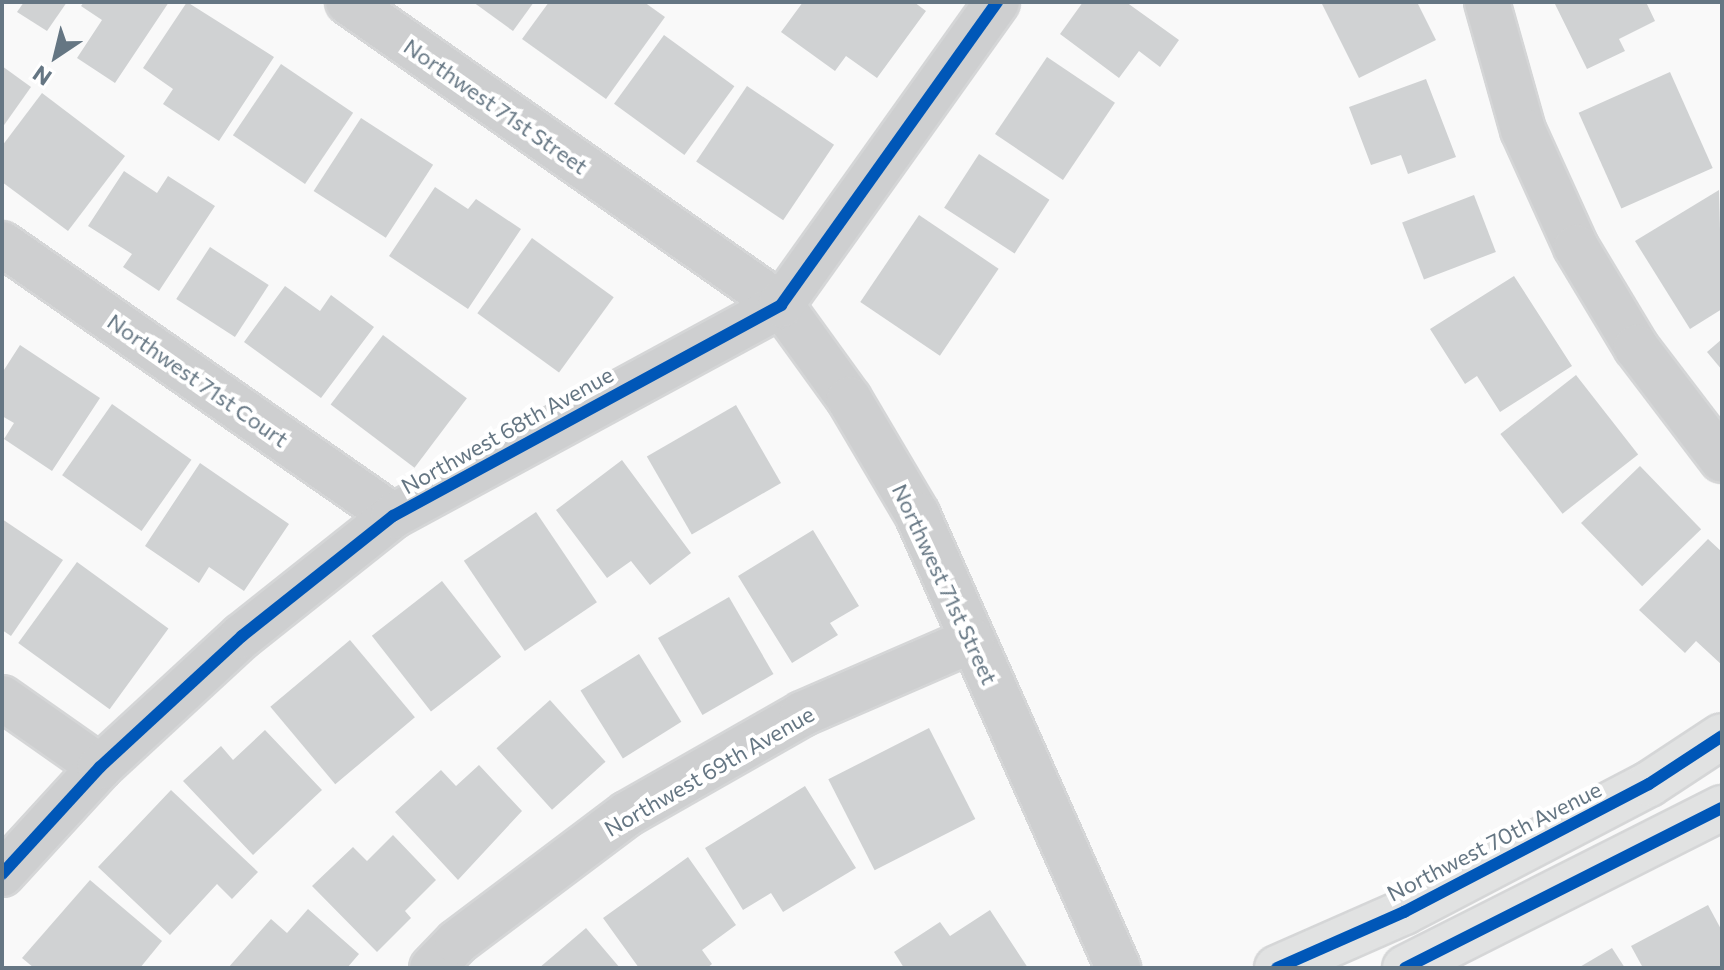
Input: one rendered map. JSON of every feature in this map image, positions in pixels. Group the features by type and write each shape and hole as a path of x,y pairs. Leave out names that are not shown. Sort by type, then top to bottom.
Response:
{"street":[{"name":"Northwest 71st Street","path":"348,2 781,305 849,399 917,514 1118,968"},
{"name":"Northwest 68th Avenue","path":"2,874 100,767 242,636 393,516 781,305 997,2"},
{"path":"1487,2 1523,130 1576,247 1636,347 1722,460"},
{"name":"Northwest 71st Court","path":"2,244 393,516"},
{"name":"Northwest 69th Avenue","path":"432,968 457,942 627,814 802,714 972,640"},
{"path":"2,698 100,767"},
{"name":"Northwest 70th Avenue","path":"1277,968 1404,912 1649,784 1722,736"},
{"path":"1404,912 1421,965 1722,808"}],"building":[{"path":"24,2 67,2 47,31 17,12"},
{"path":"84,2 169,2 115,83 77,58 102,20 81,6"},
{"path":"187,2 274,57 219,141 163,104 173,89 143,68"},
{"path":"473,2 534,2 513,31"},
{"path":"549,2 644,2 665,17 606,99 522,39"},
{"path":"803,2 914,2 926,11 877,78 846,56 835,71 781,32"},
{"path":"1083,2 1126,2 1179,40 1160,67 1139,51 1119,78 1060,34"},
{"path":"1321,2 1417,2 1436,40 1359,78"},
{"path":"1554,2 1646,2 1655,21 1619,39 1625,51 1587,69"},
{"path":"664,35 734,86 684,155 614,104"},
{"path":"1047,57 1115,103 1063,180 995,134"},
{"path":"281,64 353,113 305,184 233,135"},
{"path":"2,66 31,87 2,128"},
{"path":"1670,72 1713,168 1621,209 1579,113"},
{"path":"1426,79 1456,157 1408,174 1401,155 1371,165 1349,107"},
{"path":"747,86 834,145 783,220 696,161"},
{"path":"42,93 125,156 68,231 2,182 2,146"},
{"path":"361,118 433,165 386,238 314,191"},
{"path":"979,154 1049,200 1015,253 944,208"},
{"path":"124,171 157,193 168,176 215,206 159,291 123,267 132,254 88,226"},
{"path":"435,187 468,209 476,199 521,229 468,309 389,256"},
{"path":"1719,190 1722,309 1690,329 1635,241"},
{"path":"1474,195 1496,252 1424,280 1402,223"},
{"path":"919,215 999,269 940,356 860,302"},
{"path":"532,238 614,297 559,373 477,313"},
{"path":"210,247 269,285 235,337 176,299"},
{"path":"1514,276 1572,366 1500,412 1477,376 1465,384 1430,329"},
{"path":"285,286 320,311 331,295 374,327 321,398 244,342"},
{"path":"383,335 467,398 414,468 331,404"},
{"path":"1722,339 1722,370 1707,352"},
{"path":"20,345 100,398 52,471 4,439 14,423 2,416 2,373"},
{"path":"1576,375 1638,455 1563,514 1500,434"},
{"path":"112,404 191,460 142,531 62,475"},
{"path":"736,405 781,483 692,534 647,456"},
{"path":"622,460 691,553 650,585 631,561 607,578 556,510"},
{"path":"200,463 289,524 244,591 209,567 199,583 145,546"},
{"path":"1640,466 1701,529 1642,586 1581,523"},
{"path":"536,512 597,602 525,651 464,561"},
{"path":"2,519 63,560 11,636 2,630"},
{"path":"813,530 859,606 830,623 838,635 792,663 738,576"},
{"path":"1708,539 1722,552 1722,665 1696,641 1685,653 1639,610"},
{"path":"77,562 168,628 110,709 18,643"},
{"path":"442,581 501,657 431,711 372,636"},
{"path":"729,597 774,674 702,715 658,638"},
{"path":"350,640 415,717 335,784 270,707"},
{"path":"639,654 681,722 623,758 580,691"},
{"path":"550,700 606,762 552,810 496,748"},
{"path":"929,728 975,819 875,870 828,779"},
{"path":"265,730 322,790 253,855 183,781 221,746 233,760"},
{"path":"479,765 522,811 458,880 395,812 441,770 456,786"},
{"path":"805,786 856,868 783,912 771,893 743,910 705,848"},
{"path":"171,790 258,872 232,899 217,884 170,935 98,867"},
{"path":"393,835 436,880 405,911 411,918 377,952 312,886 353,847 367,861"},
{"path":"688,857 736,925 702,950 712,964 707,968 639,968 603,918"},
{"path":"90,880 162,941 140,968 34,968 22,958"},
{"path":"1708,905 1722,931 1722,968 1643,968 1631,946"},
{"path":"308,909 359,954 347,968 228,968 271,919 287,933"},
{"path":"990,910 1028,968 904,968 894,952 940,922 950,936"},
{"path":"586,928 620,968 539,968"},
{"path":"1612,948 1625,968 1578,968"}],"cycle path":[{"path":"2,874 100,767 242,636 393,516 781,305 997,2"},
{"path":"1277,968 1404,912 1649,784 1722,736"},
{"path":"1405,968 1722,808"}]}
